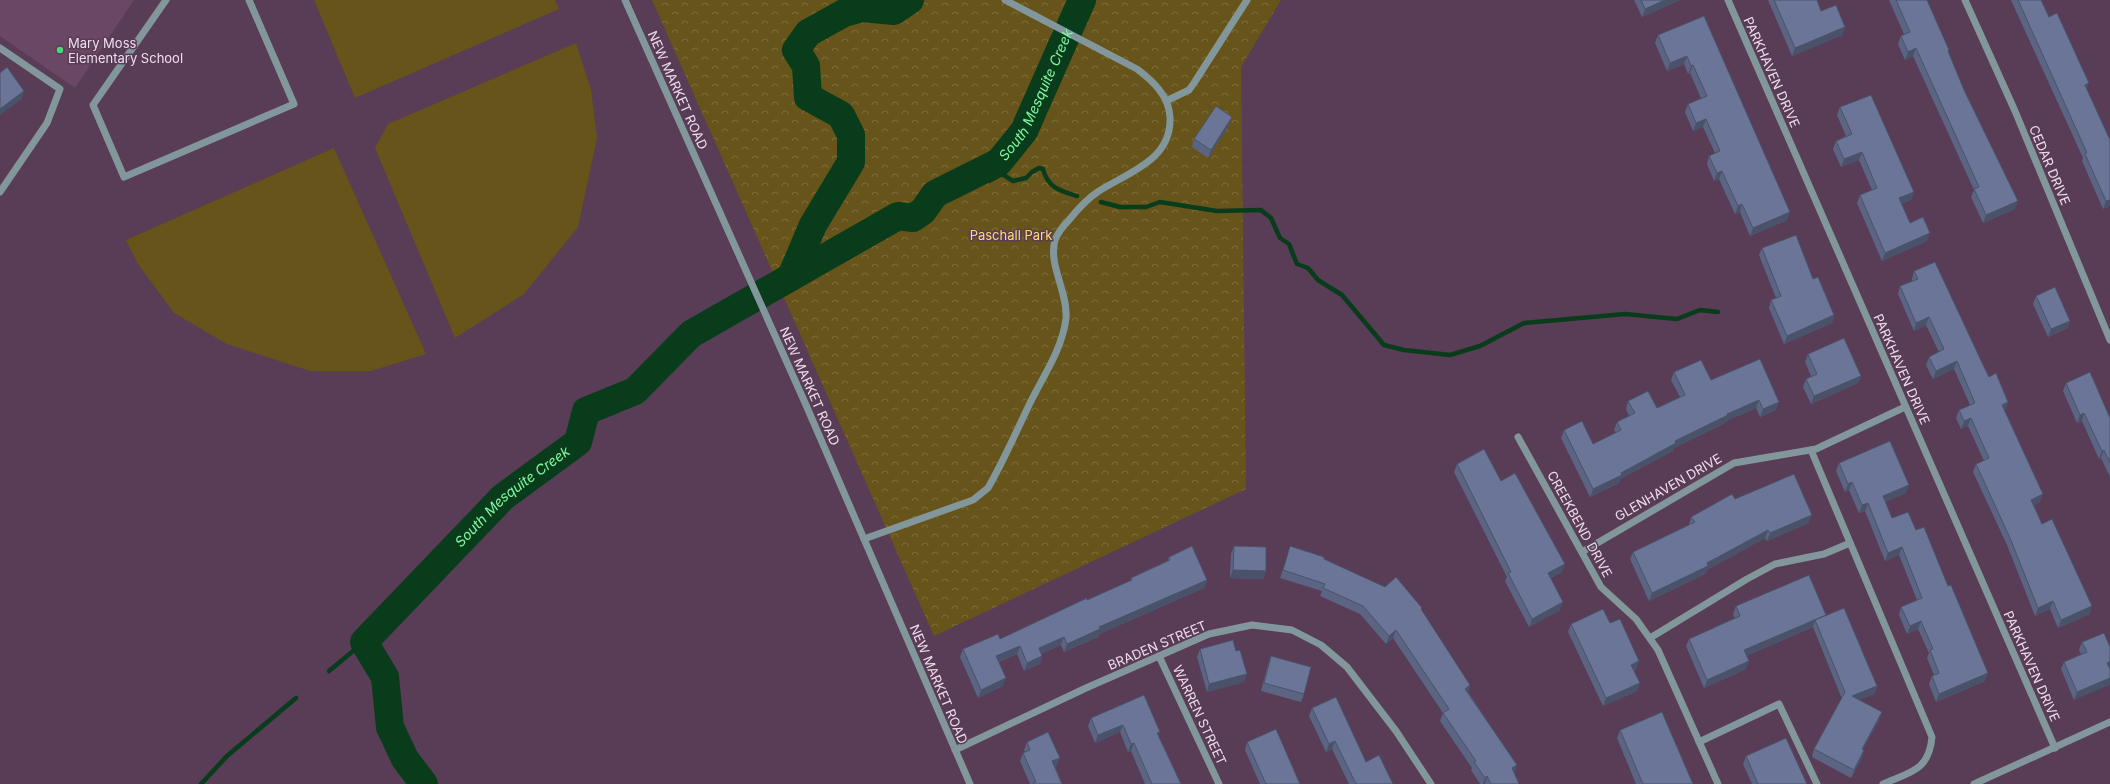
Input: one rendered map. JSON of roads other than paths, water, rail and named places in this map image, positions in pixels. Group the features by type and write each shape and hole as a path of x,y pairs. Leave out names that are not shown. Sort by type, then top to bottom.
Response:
{"street":[{"path":"166,0 93,105 124,177 294,104 248,0"},
{"name":"NEW MARKET ROAD","path":"625,0 806,405 970,784"},
{"path":"864,539 973,500 988,488 1053,358 1065,328 1066,315 1054,253 1056,239 1067,222 1088,200 1099,191 1145,165 1155,157 1164,144 1169,129 1170,113 1166,101 1156,84 1137,69 1005,0"},
{"path":"1166,101 1189,90 1192,87 1247,0"},
{"name":"PARKHAVEN DRIVE","path":"1728,0 2055,748"},
{"name":"CEDAR DRIVE","path":"1965,0 2015,111 2110,340"},
{"path":"0,48 60,89 46,123 0,192"},
{"name":"GLENHAVEN DRIVE","path":"1582,552 1734,463 1816,449 1905,407"},
{"name":"CREEKBEND DRIVE","path":"1518,437 1600,587 1636,618 1658,650 1718,784"},
{"path":"1810,450 1932,737 1931,750 1925,762 1918,768 1883,784"},
{"path":"1650,638 1747,579 1775,564 1824,554 1850,543"},
{"name":"BRADEN STREET","path":"955,750 1086,688 1209,634 1252,625 1292,630 1321,645 1347,667 1396,731 1431,784"},
{"name":"WARREN STREET","path":"1159,656 1218,784"},
{"path":"1699,742 1779,704 1817,784"},
{"path":"1974,784 2110,722"}],"waterway":[{"name":"South Mesquite Creek","path":"791,277 813,225 851,162 851,135 841,115 808,97 806,66 796,50 808,33 844,13 862,8 894,11 910,0"},
{"name":"South Mesquite Creek","path":"424,784 405,759 390,727 385,677 364,642 503,497 578,442 586,411 635,391 691,334 898,216 913,218 923,211 935,194 999,162 1024,131 1082,0"},
{"path":"973,175 989,181 1002,174 1013,181 1026,178 1039,168 1043,169 1051,185 1077,196"},
{"path":"1101,202 1120,207 1146,207 1160,202 1217,211 1261,210 1271,218 1280,238 1289,244 1297,264 1308,268 1318,280 1342,295 1384,345 1404,350 1450,355 1480,346 1524,323 1625,314 1677,319 1700,310 1718,312"},
{"path":"329,671 364,642"},
{"path":"201,784 227,756 296,698"}],"place":[{"name":"Mary Moss Elementary School","path":"60,50"}],"park label":[{"name":"Paschall Park","path":"1011,235"}]}
